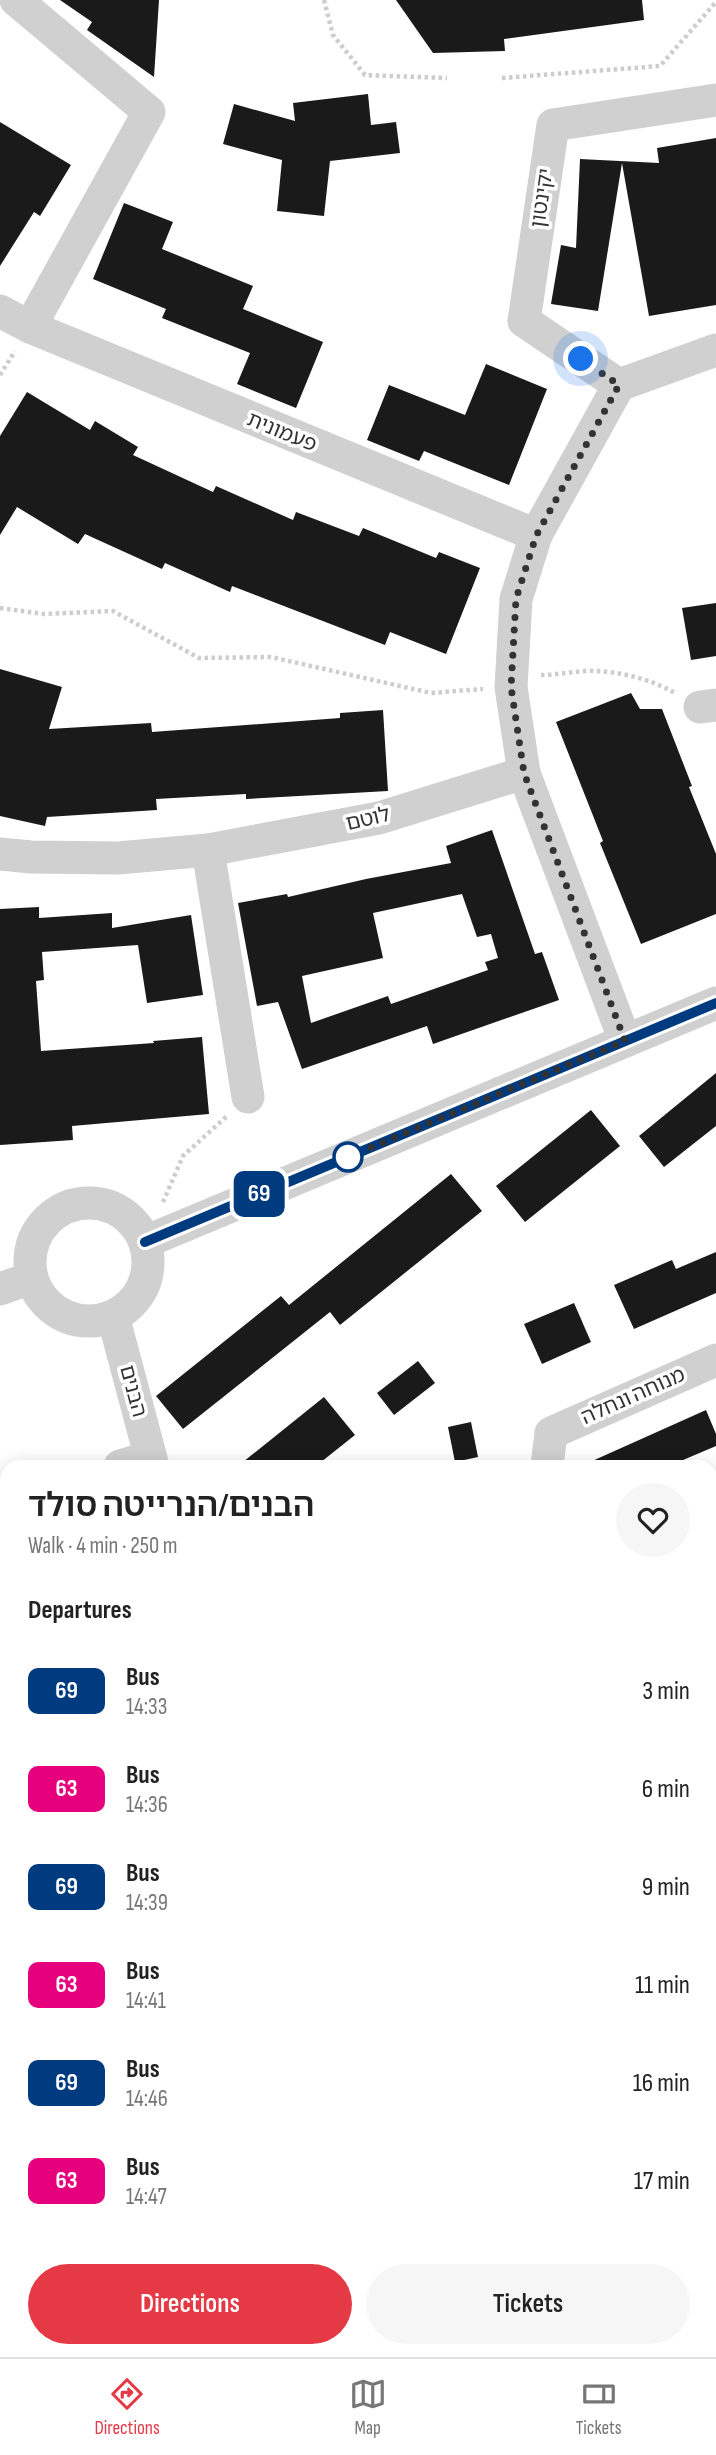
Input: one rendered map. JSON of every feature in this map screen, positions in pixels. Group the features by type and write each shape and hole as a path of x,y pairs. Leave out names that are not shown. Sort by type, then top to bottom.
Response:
{"street":[{"path":"16,0 149,112 30,327"},
{"name":"יקינטון","path":"619,385 524,321 552,125 716,100"},
{"name":"פעמונית","path":"0,311 30,327 536,536"},
{"path":"625,1041 524,773 512,681 516,599 536,536 619,385 716,350"},
{"name":"לוטם","path":"0,854 118,858 208,850 379,818 524,773"},
{"path":"208,850 248,1097"},
{"path":"145,1242 716,1003"},
{"path":"80,1202 101,1203 120,1210 135,1224 145,1242 149,1259 147,1277 140,1293 128,1307 113,1316 93,1321 73,1319 54,1311 40,1297 31,1278 29,1258 33,1238 44,1221 61,1209 80,1202"},
{"path":"0,1289 31,1278"},
{"name":"הבנים","path":"113,1316 140,1460"},
{"name":"מנוחה ונחלה","path":"548,1460 551,1433 716,1360"}],"path":[{"path":"324,0 333,35 365,75 447,78"},
{"path":"502,78 660,66 716,2"},
{"path":"0,608 44,614 113,611 199,658 271,657 431,693 595,671 631,676 663,686 708,706"},
{"path":"145,1242 183,1156 248,1097"}],"building":[{"path":"60,0 159,0 154,77 87,30 92,22"},
{"path":"396,0 642,0 644,20 504,39 505,51 433,53"},
{"path":"368,94 371,125 396,122 400,153 330,161 324,216 277,211 282,160 223,144 234,104 295,121 293,103"},
{"path":"0,122 71,165 40,216 34,212 0,266"},
{"path":"716,138 716,305 649,316 622,163 598,311 551,304 561,245 576,248 580,159 659,163 657,148"},
{"path":"124,203 173,222 162,249 253,286 243,309 323,342 296,408 237,384 250,353 162,318 166,309 93,279"},
{"path":"486,364 547,389 509,485 424,451 419,461 367,440 389,385 465,415"},
{"path":"27,392 90,430 95,421 138,447 133,455 213,492 216,486 293,520 296,512 359,536 363,528 436,558 439,552 480,568 446,654 390,632 385,645 232,586 230,592 165,563 162,569 85,534 78,544 17,507 0,535 0,436"},
{"path":"716,603 716,656 691,660 682,608"},
{"path":"0,669 62,687 49,729 151,723 152,732 340,718 340,713 383,710 388,791 246,799 246,794 156,799 157,810 47,817 45,826 0,816"},
{"path":"631,693 640,709 662,709 716,854 716,914 641,944 600,843 603,841 556,722"},
{"path":"492,830 535,954 542,952 559,1000 433,1044 427,1026 302,1069 278,1002 257,1006 238,903 287,894 288,897 451,863 446,846","holes":["462,894 477,937 491,934 498,958 485,962 488,970 391,1004 388,996 311,1023 302,976 383,958 373,913"]},
{"path":"39,907 39,918 112,913 112,928 191,915 203,995 147,1003 138,945 42,952 44,980 36,981 41,1051 202,1037 209,1114 72,1126 73,1140 0,1145 0,909"},
{"path":"716,1073 716,1126 664,1167 639,1136"},
{"path":"591,1110 620,1146 525,1222 496,1186"},
{"path":"451,1174 482,1211 340,1325 330,1312 183,1429 156,1396 281,1296 289,1305"},
{"path":"716,1252 716,1293 634,1329 614,1285 672,1260 676,1269"},
{"path":"574,1303 591,1342 542,1364 524,1324"},
{"path":"418,1361 435,1383 394,1415 377,1393"},
{"path":"324,1397 355,1435 324,1460 245,1460"},
{"path":"706,1410 716,1434 716,1446 683,1460 594,1460"},
{"path":"471,1422 478,1457 455,1460 448,1427"}],"bus line":[{"name":"69","path":"145,1242 716,1003"}],"route":[{"path":"348,1157 625,1041 524,773 511,687 516,599 536,536 619,385 581,359"}]}
